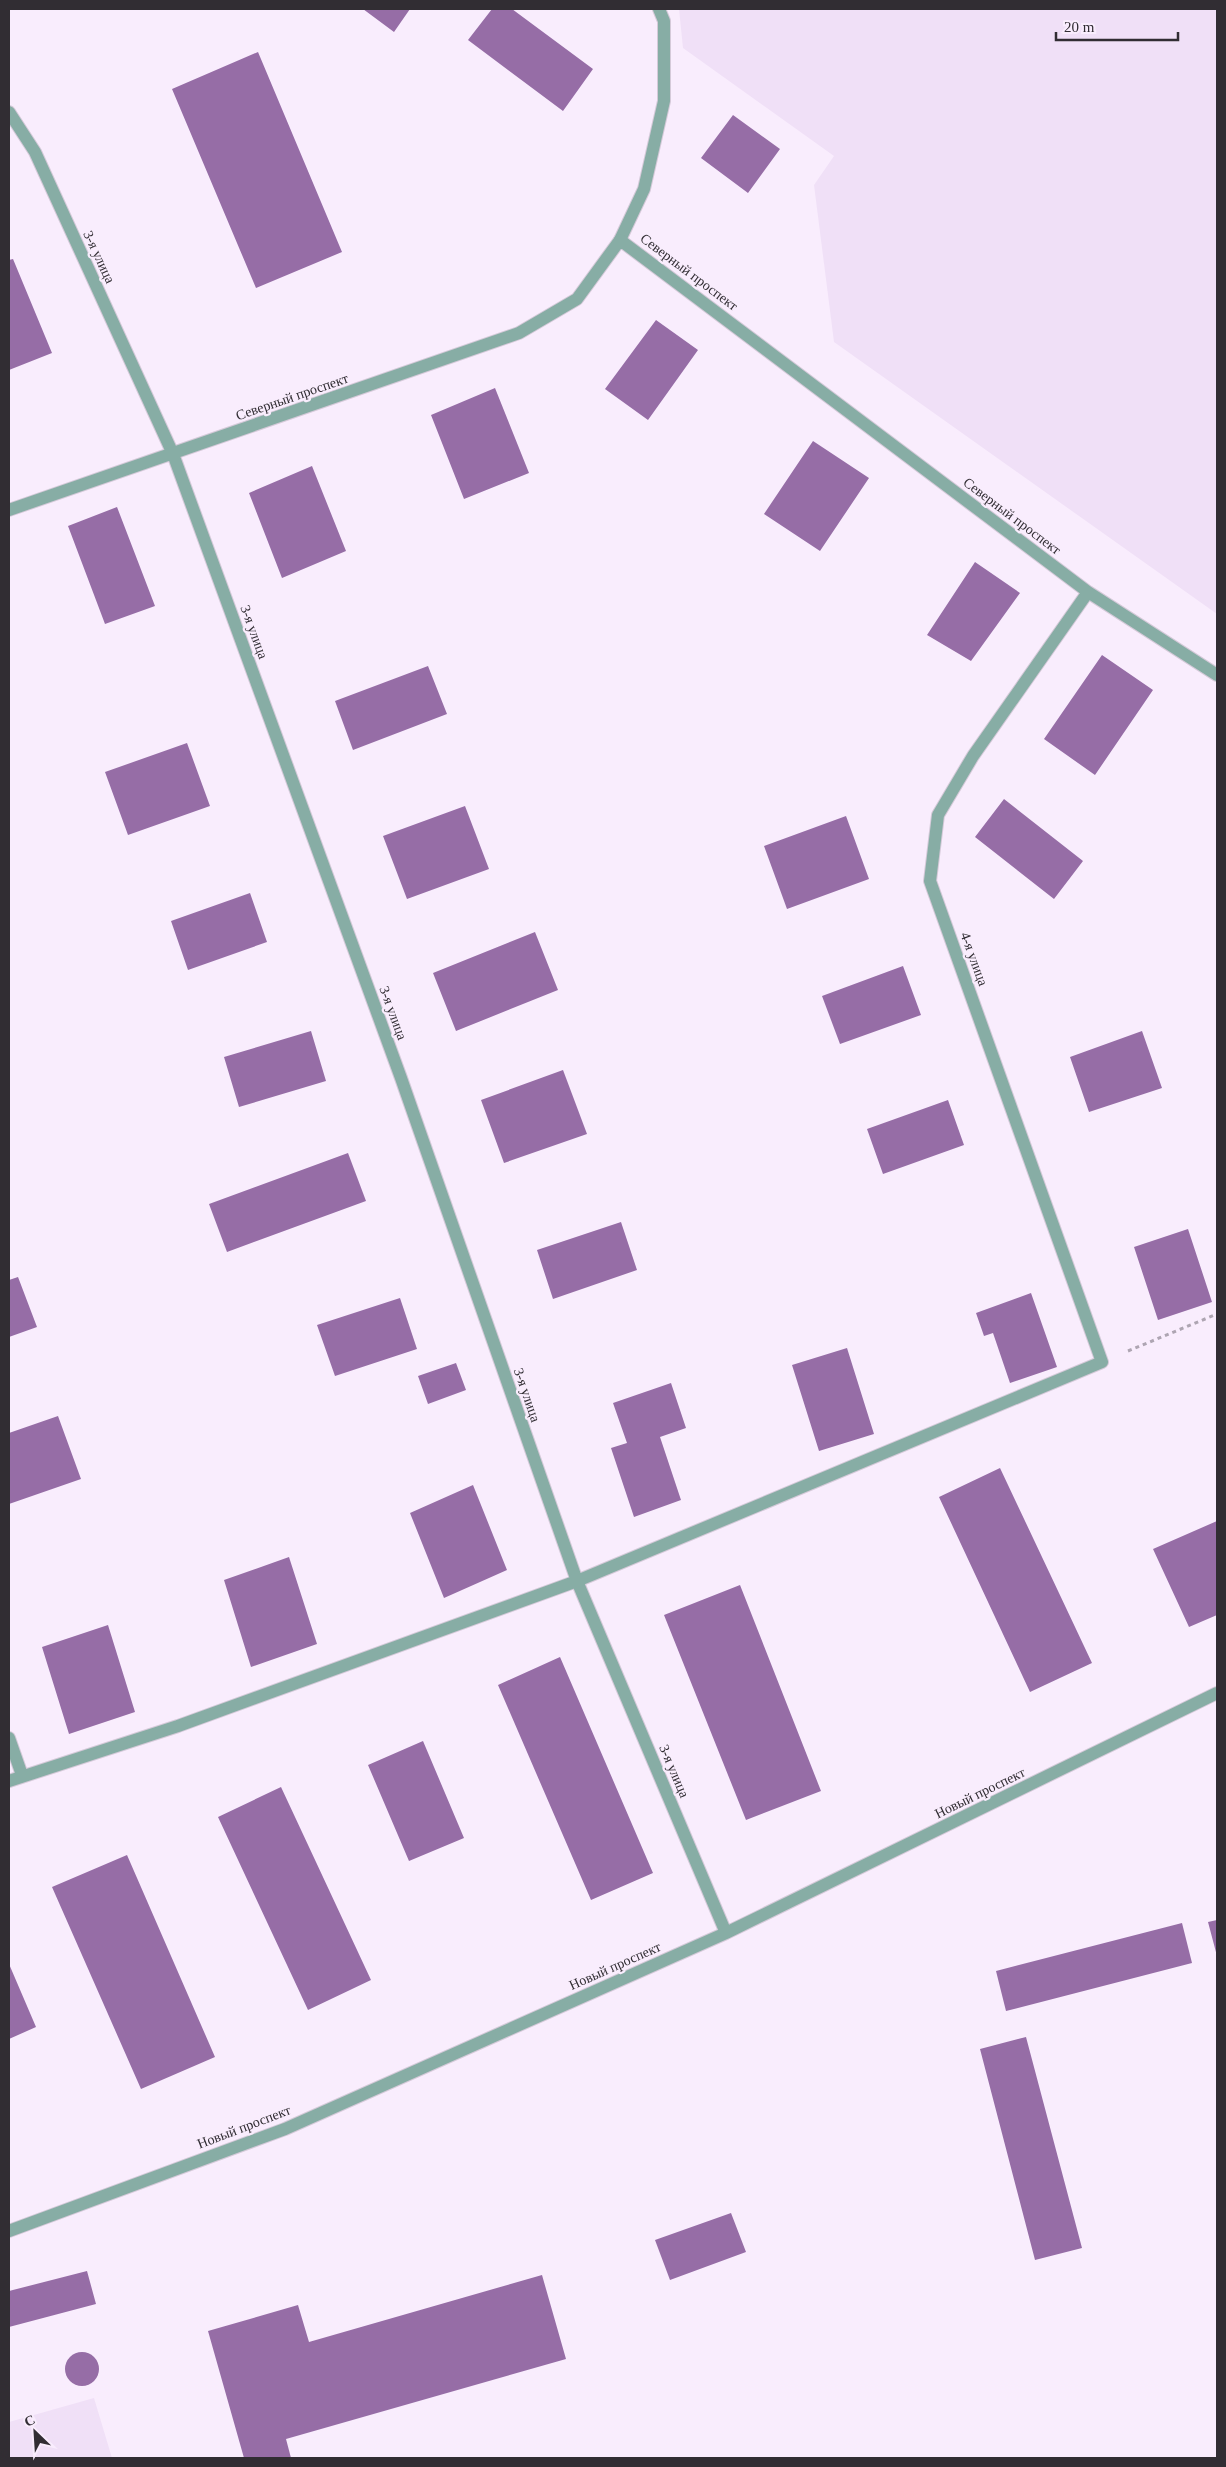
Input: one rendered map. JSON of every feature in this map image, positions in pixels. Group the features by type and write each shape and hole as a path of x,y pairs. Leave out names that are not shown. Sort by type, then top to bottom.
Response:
{"street":[{"path":"620,240 644,189 664,100 664,21 659,9"},
{"name":"3-я улица","path":"9,112 35,152 173,454 401,1078 577,1581 726,1934"},
{"name":"Северный проспект","path":"9,510 519,334 577,299 620,240 1088,592 1217,675"},
{"name":"4-я улица","path":"1088,592 972,756 938,815 930,881 1102,1362"},
{"path":"9,1781 22,1775 178,1726 577,1581 1102,1362"},
{"name":"Новый проспект","path":"9,2231 284,2129 726,1934 1217,1693"},
{"path":"9,1738 22,1775"}],"path":[{"path":"1102,1362 1217,1314"}],"shaded area":[{"path":"679,9 1217,9 1217,614 834,342 814,185 834,156 683,48"},
{"path":"94,2398 112,2458 9,2458 9,2422"}],"building":[{"path":"363,9 410,9 394,32"},
{"path":"492,9 512,9 593,69 563,111 468,40"},
{"path":"258,52 342,252 256,288 172,89"},
{"path":"733,115 780,149 748,193 701,158"},
{"path":"13,259 52,353 9,370 9,260"},
{"path":"656,320 698,350 648,420 605,389"},
{"path":"495,388 529,473 464,499 431,415"},
{"path":"813,441 869,478 820,551 764,514"},
{"path":"312,466 346,551 282,578 249,493"},
{"path":"117,507 155,606 105,624 68,526"},
{"path":"975,562 1020,593 971,661 927,635"},
{"path":"1102,655 1153,690 1095,775 1044,739"},
{"path":"428,666 447,714 353,750 335,701"},
{"path":"187,743 210,806 128,835 105,772"},
{"path":"1004,799 1083,861 1054,899 975,837"},
{"path":"465,806 489,869 407,899 383,836"},
{"path":"846,816 869,879 787,909 764,846"},
{"path":"250,893 267,942 188,970 171,921"},
{"path":"535,932 558,990 456,1031 433,973"},
{"path":"903,966 921,1015 840,1044 822,996"},
{"path":"311,1031 326,1081 239,1107 224,1057"},
{"path":"1142,1031 1162,1088 1089,1112 1070,1057"},
{"path":"563,1070 587,1134 504,1163 481,1100"},
{"path":"948,1100 964,1145 883,1174 867,1129"},
{"path":"348,1153 366,1201 227,1252 209,1204"},
{"path":"621,1222 637,1270 553,1299 537,1250"},
{"path":"1188,1229 1212,1302 1158,1320 1134,1247"},
{"path":"18,1277 37,1327 9,1337 9,1280"},
{"path":"1031,1293 1057,1367 1010,1383 993,1333 984,1336 976,1313"},
{"path":"400,1298 417,1349 335,1376 317,1325"},
{"path":"847,1348 874,1434 819,1451 792,1365"},
{"path":"456,1363 466,1390 428,1404 418,1376"},
{"path":"671,1383 686,1428 660,1437 681,1500 634,1517 611,1448 627,1443 613,1403"},
{"path":"58,1416 81,1479 9,1504 9,1433"},
{"path":"1000,1468 1092,1663 1030,1692 939,1497"},
{"path":"473,1485 507,1570 444,1598 410,1513"},
{"path":"1217,1521 1217,1615 1189,1627 1153,1549"},
{"path":"289,1557 317,1644 251,1667 224,1580"},
{"path":"740,1585 821,1791 746,1820 664,1615"},
{"path":"108,1625 135,1712 69,1734 42,1647"},
{"path":"560,1657 653,1873 591,1900 498,1685"},
{"path":"423,1741 464,1838 409,1861 368,1765"},
{"path":"281,1787 371,1980 308,2010 218,1817"},
{"path":"127,1855 215,2057 141,2089 52,1887"},
{"path":"1217,1920 1217,1956 1208,1922"},
{"path":"1182,1923 1192,1963 1006,2011 996,1971"},
{"path":"9,1964 36,2027 9,2039"},
{"path":"1026,2037 1082,2248 1035,2260 980,2049"},
{"path":"731,2213 746,2252 670,2280 655,2240"},
{"path":"87,2271 96,2304 9,2327 9,2291"},
{"path":"542,2275 566,2359 286,2439 291,2458 244,2458 208,2331 298,2305 309,2342"},
{"path":"82,2352 94,2357 99,2369 94,2381 82,2386 70,2381 65,2369 70,2357"}]}
